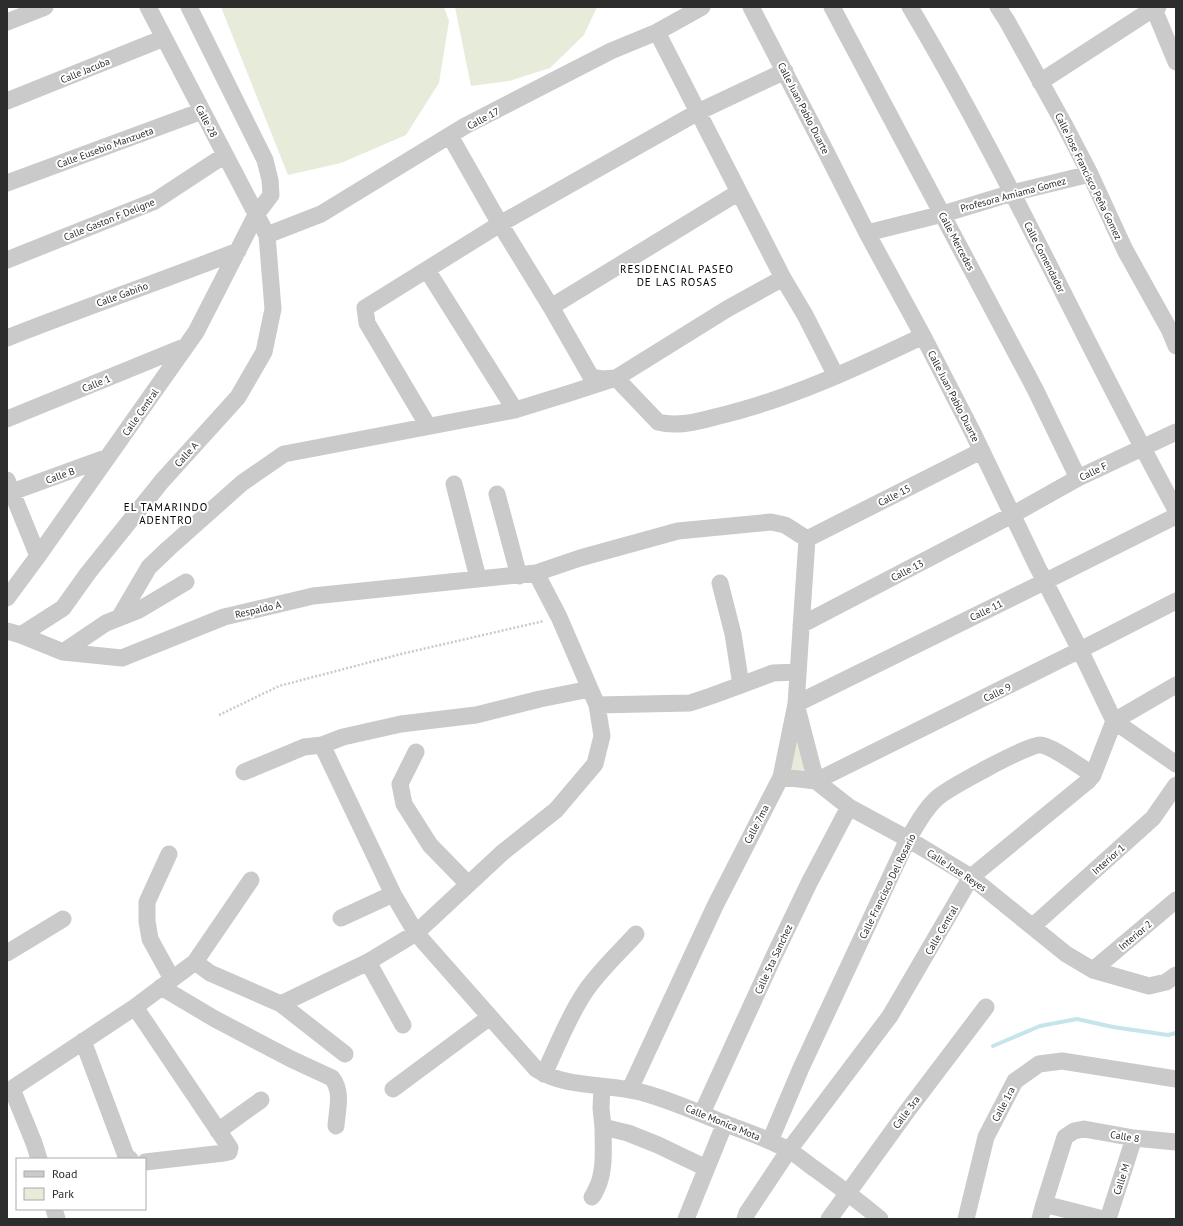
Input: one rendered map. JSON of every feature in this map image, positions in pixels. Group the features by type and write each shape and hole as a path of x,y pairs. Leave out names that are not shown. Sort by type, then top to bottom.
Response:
{"street":[{"path":"7,22 46,7"},
{"name":"Calle 28","path":"148,7 267,235"},
{"name":"Calle Central","path":"7,598 196,332 256,215 271,195 270,180 265,160 188,7"},
{"name":"Calle 17","path":"267,235 321,214 465,126 611,51 657,32 702,7"},
{"name":"Calle Juan Pablo Duarte","path":"751,7 867,234 923,336 1114,721 1176,764"},
{"name":"Calle Mercedes","path":"832,7 1036,389 1078,478"},
{"name":"Calle Comendador","path":"910,7 943,62 1176,510"},
{"name":"Calle Jose Francisco Peña Gomez","path":"998,7 1090,174 1125,250 1172,325 1176,346"},
{"path":"1040,82 1156,8 1176,62"},
{"path":"657,32 783,278 805,315 836,376"},
{"name":"Calle Jacuba","path":"7,101 164,38"},
{"path":"428,426 367,323 365,308 500,224 698,112 785,71"},
{"name":"Calle Eusebio Manzueta","path":"7,183 202,111"},
{"path":"450,136 500,224 551,307 590,375 594,378 600,379 616,378 658,422 667,425 699,421 762,405 836,376 923,336"},
{"name":"Calle Gaston F Deligne","path":"7,260 155,201 225,155"},
{"name":"Profesora Amiama Gomez","path":"867,234 943,214 1012,193 1090,174"},
{"path":"551,307 739,192"},
{"name":"Calle A","path":"14,633 63,608 88,573 162,481 238,397 264,352 273,309 267,235"},
{"name":"Calle Gabiño","path":"7,338 238,251"},
{"path":"427,270 515,410"},
{"path":"119,618 149,567 242,484 284,454 515,410 616,378 727,309 783,278"},
{"name":"Calle 1","path":"7,420 186,346"},
{"name":"Calle F","path":"1012,515 1078,478 1176,432"},
{"name":"Calle 15","path":"807,539 981,451"},
{"name":"Calle B","path":"9,486 108,457"},
{"path":"454,484 478,578"},
{"path":"9,486 38,556"},
{"path":"497,494 519,576"},
{"name":"Calle 13","path":"801,625 1012,515"},
{"name":"Calle 11","path":"796,704 1176,516"},
{"name":"Respaldo A","path":"14,633 63,652 122,658 224,617 313,596 478,578 519,576 536,573 580,558 678,531 771,522 785,525 807,539"},
{"name":"Calle 7ma","path":"630,1089 715,906 781,777 796,704 807,539"},
{"path":"281,1004 368,962 416,932 502,852 556,810 595,764 602,736 598,705 559,617 536,573"},
{"path":"63,652 106,623 139,610 186,582"},
{"path":"720,583 733,634 741,685"},
{"name":"Calle 9","path":"816,781 1176,601"},
{"path":"598,705 690,703 773,673 798,672"},
{"path":"1114,721 1176,685"},
{"path":"244,772 304,747 322,745 343,737 401,724 476,716 540,699 590,689"},
{"path":"781,777 816,781 796,704"},
{"name":"Calle Central","path":"745,1219 747,1213 789,1150 890,1016 971,877 1088,782 1093,775 1114,721"},
{"name":"Calle Francisco Del Rosario","path":"770,1141 801,1068 908,839 924,812 937,798 954,786 994,764 1037,744 1047,746 1093,775"},
{"path":"322,745 394,894 416,932 536,1069 544,1074 570,1019 585,992 606,966 636,934"},
{"path":"416,752 400,784 404,804 430,845 468,884"},
{"name":"Calle Jose Reyes","path":"816,781 849,807 908,839 971,877 1066,954 1093,970 1149,986 1166,982 1176,975"},
{"name":"Interior 1","path":"1033,926 1153,818 1176,785"},
{"name":"Calle 5ta Sanchez","path":"702,1113 774,956 849,807"},
{"path":"169,854 147,902 147,921 150,939 167,983 215,1019 291,1059 332,1078 339,1092 336,1126"},
{"path":"39,1158 34,1143 10,1091 135,1007 195,962 251,880"},
{"path":"341,918 394,894"},
{"name":"Interior 2","path":"1093,970 1176,900"},
{"path":"7,953 63,919"},
{"path":"195,962 210,973 281,1004 345,1054"},
{"path":"368,962 403,1024"},
{"path":"135,1007 230,1148 228,1152 224,1154 146,1162"},
{"name":"Calle 3ra","path":"829,1219 908,1110 986,1007"},
{"path":"393,1090 490,1017"},
{"path":"83,1041 126,1156 129,1158"},
{"name":"Calle 1ra","path":"966,1219 986,1136 1015,1081 1039,1064 1062,1061 1176,1079"},
{"name":"Calle Monica Mota","path":"544,1074 556,1078 602,1087 630,1089 646,1093 702,1113 770,1141 789,1150 848,1193 880,1219"},
{"path":"592,1197 599,1182 603,1154 601,1108 602,1087"},
{"path":"218,1131 262,1100"},
{"path":"686,1219 725,1123"},
{"path":"602,1127 636,1136 706,1168"},
{"name":"Calle 8","path":"1042,1211 1065,1137 1074,1131 1084,1129 1134,1138 1176,1142"},
{"name":"Calle M","path":"1108,1219 1134,1138"},
{"path":"1042,1211 1103,1219"}],"path":[{"path":"219,715 279,686 401,654 559,617"}],"green space":[{"path":"221,7 444,7 449,21 439,83 406,135 341,163 288,175"},
{"path":"455,7 597,7 584,35 550,68 509,81 471,86"},
{"path":"794,728 809,774 787,772"}],"waterway":[{"path":"993,1046 1040,1026 1077,1019 1113,1027 1168,1035 1176,1033"}],"district":[{"name":"RESIDENCIAL PASEO DE LAS ROSAS","path":"677,275"},
{"name":"EL TAMARINDO ADENTRO","path":"166,513"}]}
